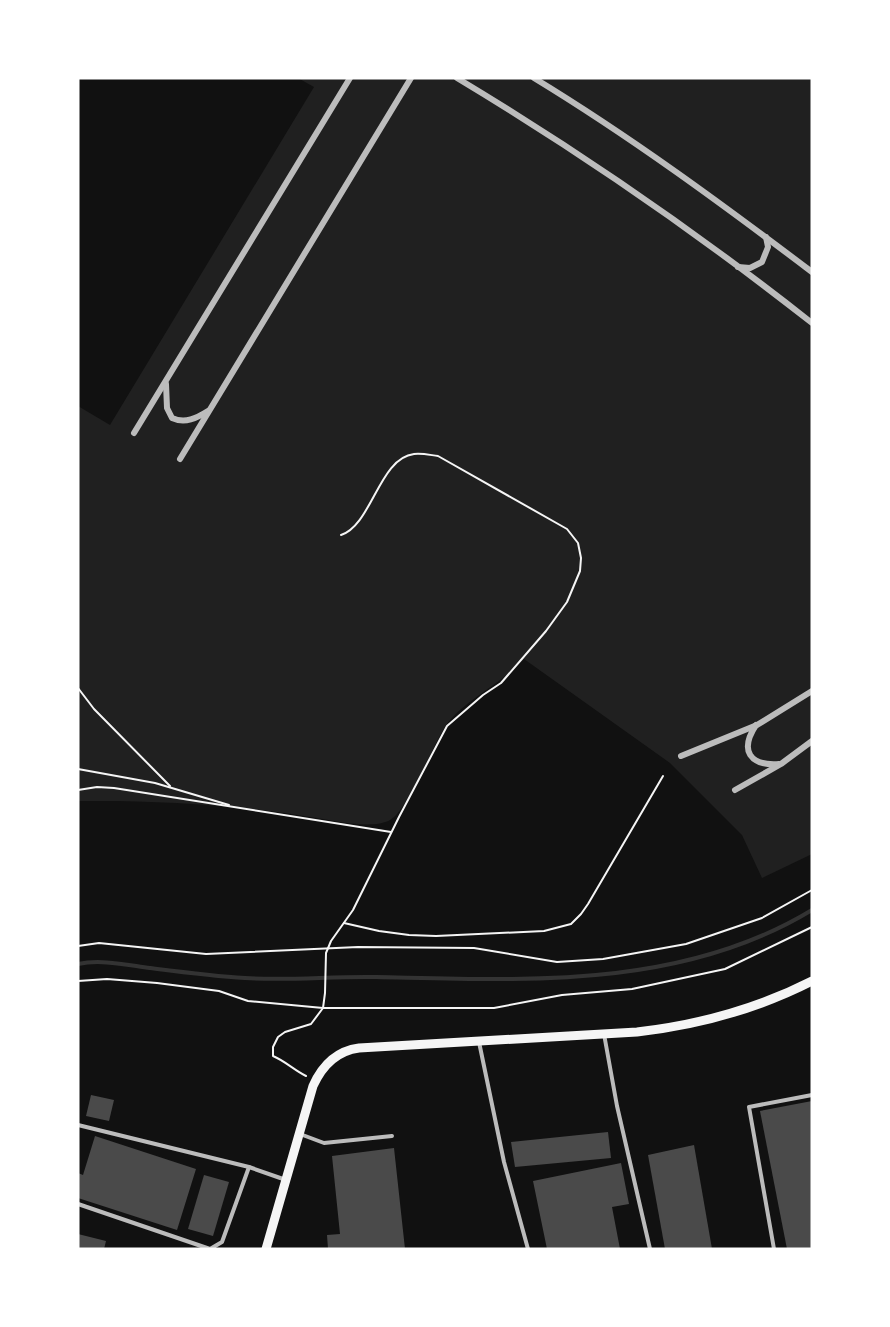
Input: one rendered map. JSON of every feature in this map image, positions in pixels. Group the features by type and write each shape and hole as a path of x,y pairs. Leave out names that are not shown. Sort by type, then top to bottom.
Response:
{"main road":[{"path":"266,1249 316,1080 328,1062 342,1052 353,1049 654,1030 710,1019 756,1005 812,981"}],"street":[{"path":"134,433 350,78"},
{"path":"180,459 411,78"},
{"path":"457,78 590,160 812,323"},
{"path":"534,78 605,122 812,272"},
{"path":"738,267 750,268 762,262 767,252 766,237"},
{"path":"167,381 166,402 172,418 179,421 188,420 209,410"},
{"path":"681,756 757,725 812,691"},
{"path":"757,725 749,740 749,755 761,764 781,764"},
{"path":"735,790 781,764 812,741"}],"lane":[{"path":"604,1034 617,1106 650,1249"},
{"path":"479,1041 504,1162 528,1249"},
{"path":"774,1249 749,1107 812,1095"},
{"path":"78,1125 249,1167 286,1180"},
{"path":"299,1134 324,1143 392,1136"},
{"path":"78,1204 210,1249 222,1242 249,1167"}],"path":[{"path":"316,1080 294,1070 273,1056 273,1047 278,1037 285,1032 311,1024 323,1008 325,967 331,941 367,884 391,832 447,726 483,695 501,683 546,631 567,602 580,571 581,558 578,543 567,530 558,524 438,456 420,454 403,458 379,486 358,524 350,533 341,535"},
{"path":"78,688 94,709 172,787"},
{"path":"78,769 172,787 236,807"},
{"path":"344,923 379,931 436,936 544,931 571,924 588,904 663,776"},
{"path":"78,790 97,787 114,788 391,832"},
{"path":"78,946 99,944 206,954 328,949 474,948 557,962 603,959 687,944 762,918 812,890"},
{"path":"78,981 107,979 157,983 219,992 248,1001 323,1008 494,1008 562,995 632,989 725,969 812,927"}],"shaded area":[{"path":"298,78 812,78 812,854 762,878 742,835 670,763 524,659 452,718 404,804 397,814 383,823 357,824 262,810 201,804 78,801 78,406 110,425 314,87"}],"building":[{"path":"91,1095 114,1100 109,1121 86,1116"},
{"path":"812,1101 812,1249 787,1249 760,1111"},
{"path":"608,1132 611,1158 515,1167 511,1142"},
{"path":"95,1136 196,1169 177,1230 78,1198 78,1173 83,1175"},
{"path":"694,1145 712,1249 665,1249 648,1155"},
{"path":"394,1148 405,1249 328,1249 327,1235 340,1234 332,1156"},
{"path":"621,1163 629,1204 612,1207 620,1249 547,1249 533,1181"},
{"path":"204,1175 229,1182 213,1236 188,1229"},
{"path":"78,1234 106,1241 104,1249 78,1249"}],"waterway":[{"path":"78,964 114,963 198,974 261,979 360,977 488,979 600,975 655,967 709,955 761,936 812,910"}]}
